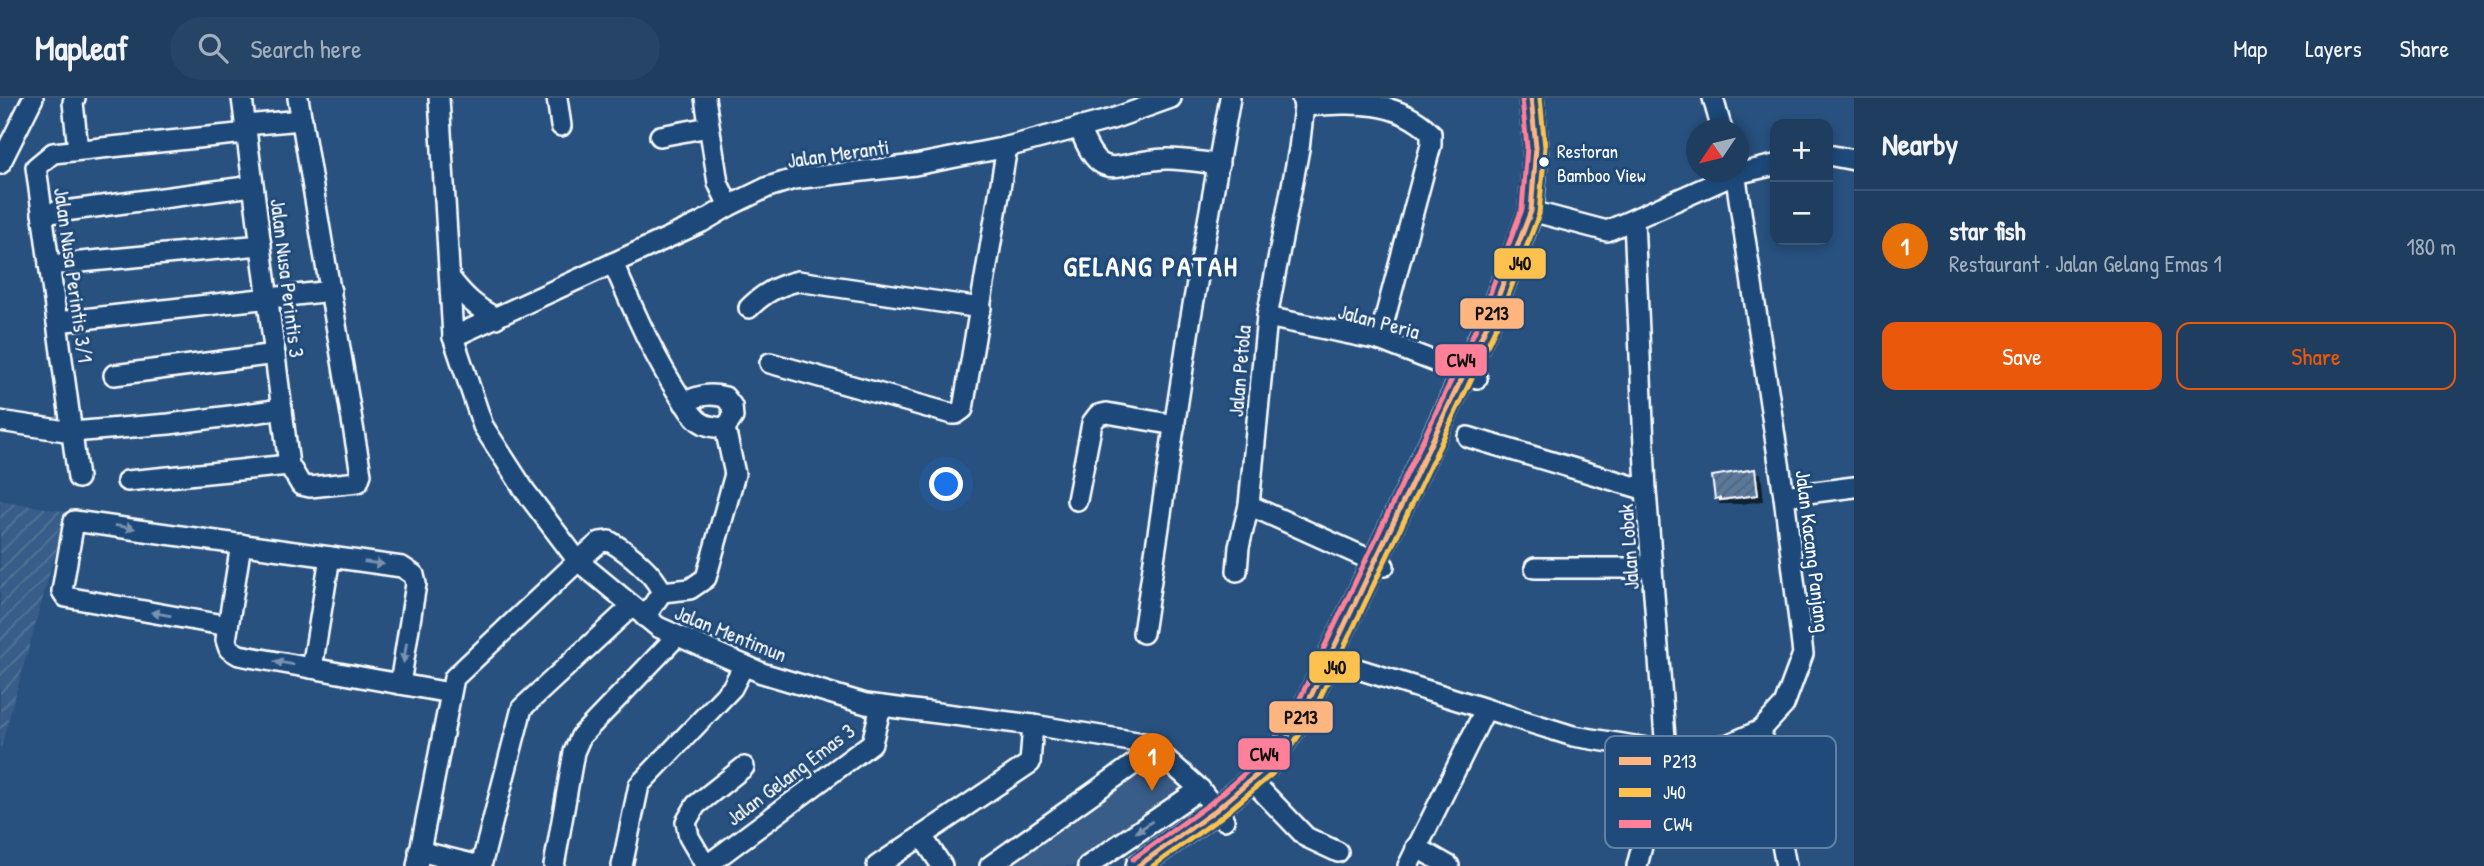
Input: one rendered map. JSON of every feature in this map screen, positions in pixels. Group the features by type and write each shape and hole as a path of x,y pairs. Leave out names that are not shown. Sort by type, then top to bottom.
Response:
{"main road":[{"path":"1531,98 1539,212"},
{"path":"1138,866 1260,789 1275,776 1309,722 1379,564 1472,375 1505,319 1539,212 1549,147 1543,98"},
{"path":"1162,866 1220,815 1266,767 1301,717 1334,662"}],"street":[{"path":"0,164 33,98"},
{"path":"75,98 73,102 78,150"},
{"name":"Jalan Nusa Perintis 3","path":"242,98 289,465"},
{"path":"127,481 289,465 301,485 310,487 358,482 361,474 298,98"},
{"name":"Jalan Mentimun","path":"439,98 453,337 483,426 525,491 578,561 658,627 762,673 866,704 1032,725 1143,743 1155,749 1200,789 1220,815"},
{"path":"557,98 561,126"},
{"path":"705,98 718,183 729,206"},
{"name":"Jalan Meranti","path":"453,337 702,222 768,187 794,179 915,165 1007,147 1112,118 1171,98"},
{"path":"1143,633 1190,322 1230,98"},
{"path":"1713,98 1720,119"},
{"path":"1303,102 1360,102 1401,112 1431,133 1431,145 1379,340"},
{"name":"Jalan Petola","path":"1237,571 1239,547 1250,505 1267,317 1299,149 1303,102"},
{"name":"Jalan Nusa Perintis 3/1","path":"78,478 36,167 53,153 302,120"},
{"path":"660,136 709,127"},
{"path":"1079,127 1087,147 1095,160 1103,166 1114,167 1167,159 1219,164"},
{"path":"770,363 956,414 965,405 1007,147"},
{"path":"1833,156 1854,160"},
{"path":"1749,170 1770,166"},
{"path":"1539,212 1606,231 1716,182"},
{"name":"Jalan Kacang Panjang","path":"1737,182 1784,496 1803,654 1784,705 1761,730 1747,736"},
{"path":"43,214 253,186"},
{"name":"Jalan Lobak","path":"1634,220 1646,490 1665,736"},
{"path":"50,265 261,245"},
{"path":"613,263 646,337 684,403 698,420 710,427 725,428"},
{"path":"450,278 481,311 495,318"},
{"path":"749,309 763,295 779,286 798,281 981,308"},
{"path":"57,322 331,291"},
{"name":"Jalan Peria","path":"1267,317 1379,340 1472,375"},
{"path":"114,375 275,354"},
{"path":"662,592 658,582 620,547 609,541 600,542 454,678 418,859 481,866 522,708 662,592 690,589 706,578 735,474 725,428 733,417 732,406 725,397 713,394 697,396 684,403"},
{"path":"0,421 72,432 169,424 282,409"},
{"path":"1077,500 1092,423 1097,415 1107,413 1175,425"},
{"path":"1468,437 1646,490"},
{"path":"1784,496 1854,487"},
{"path":"1250,505 1379,564"},
{"path":"228,626 66,597 62,592 72,524 76,520 402,567 414,575 416,584 400,684"},
{"path":"241,544 226,640 229,649 239,655 450,693"},
{"path":"312,668 330,557"},
{"path":"1535,568 1652,568"},
{"path":"554,866 575,752 581,736 677,636"},
{"name":"Jalan Kacang Panjang","path":"1334,662 1573,736 1605,741"},
{"path":"622,866 639,785 732,688 744,665"},
{"name":"Jalan Gelang Emas 3","path":"706,866 872,743 881,706"},
{"path":"1408,866 1485,710"},
{"path":"877,866 1030,763 1032,725"},
{"path":"1761,730 1762,736"},
{"path":"990,866 1155,749"},
{"path":"706,866 689,837 686,822 696,805 744,767"},
{"path":"1088,866 1200,789"},
{"path":"1260,789 1306,837 1338,852"},
{"path":"922,836 942,866"},
{"path":"1416,847 1449,866"},
{"name":"Jalan Lobak","path":"1637,866 1642,848"},
{"path":"1783,848 1786,866"}],"shaded area":[{"path":"0,500 67,512 0,750"},
{"path":"1155,749 1200,789 1088,866 997,866"}],"building":[{"path":"1755,469 1758,495 1715,499 1712,476"}],"transit line":[{"name":"P213","path":"1138,866 1216,810 1266,767 1301,717 1488,323 1531,211 1536,147 1531,98"},
{"name":"J40","path":"1153,866 1221,817 1272,774 1309,721 1496,327 1539,214 1545,147 1540,98"},
{"name":"CW4","path":"1133,859 1211,803 1259,761 1293,713 1480,320 1522,209 1527,147 1522,99"}],"place":[{"name":"Restoran Bamboo View","path":"1544,162"},
{"name":"star fish","path":"1152,791"}],"district":[{"name":"GELANG PATAH","path":"1151,266"}]}
